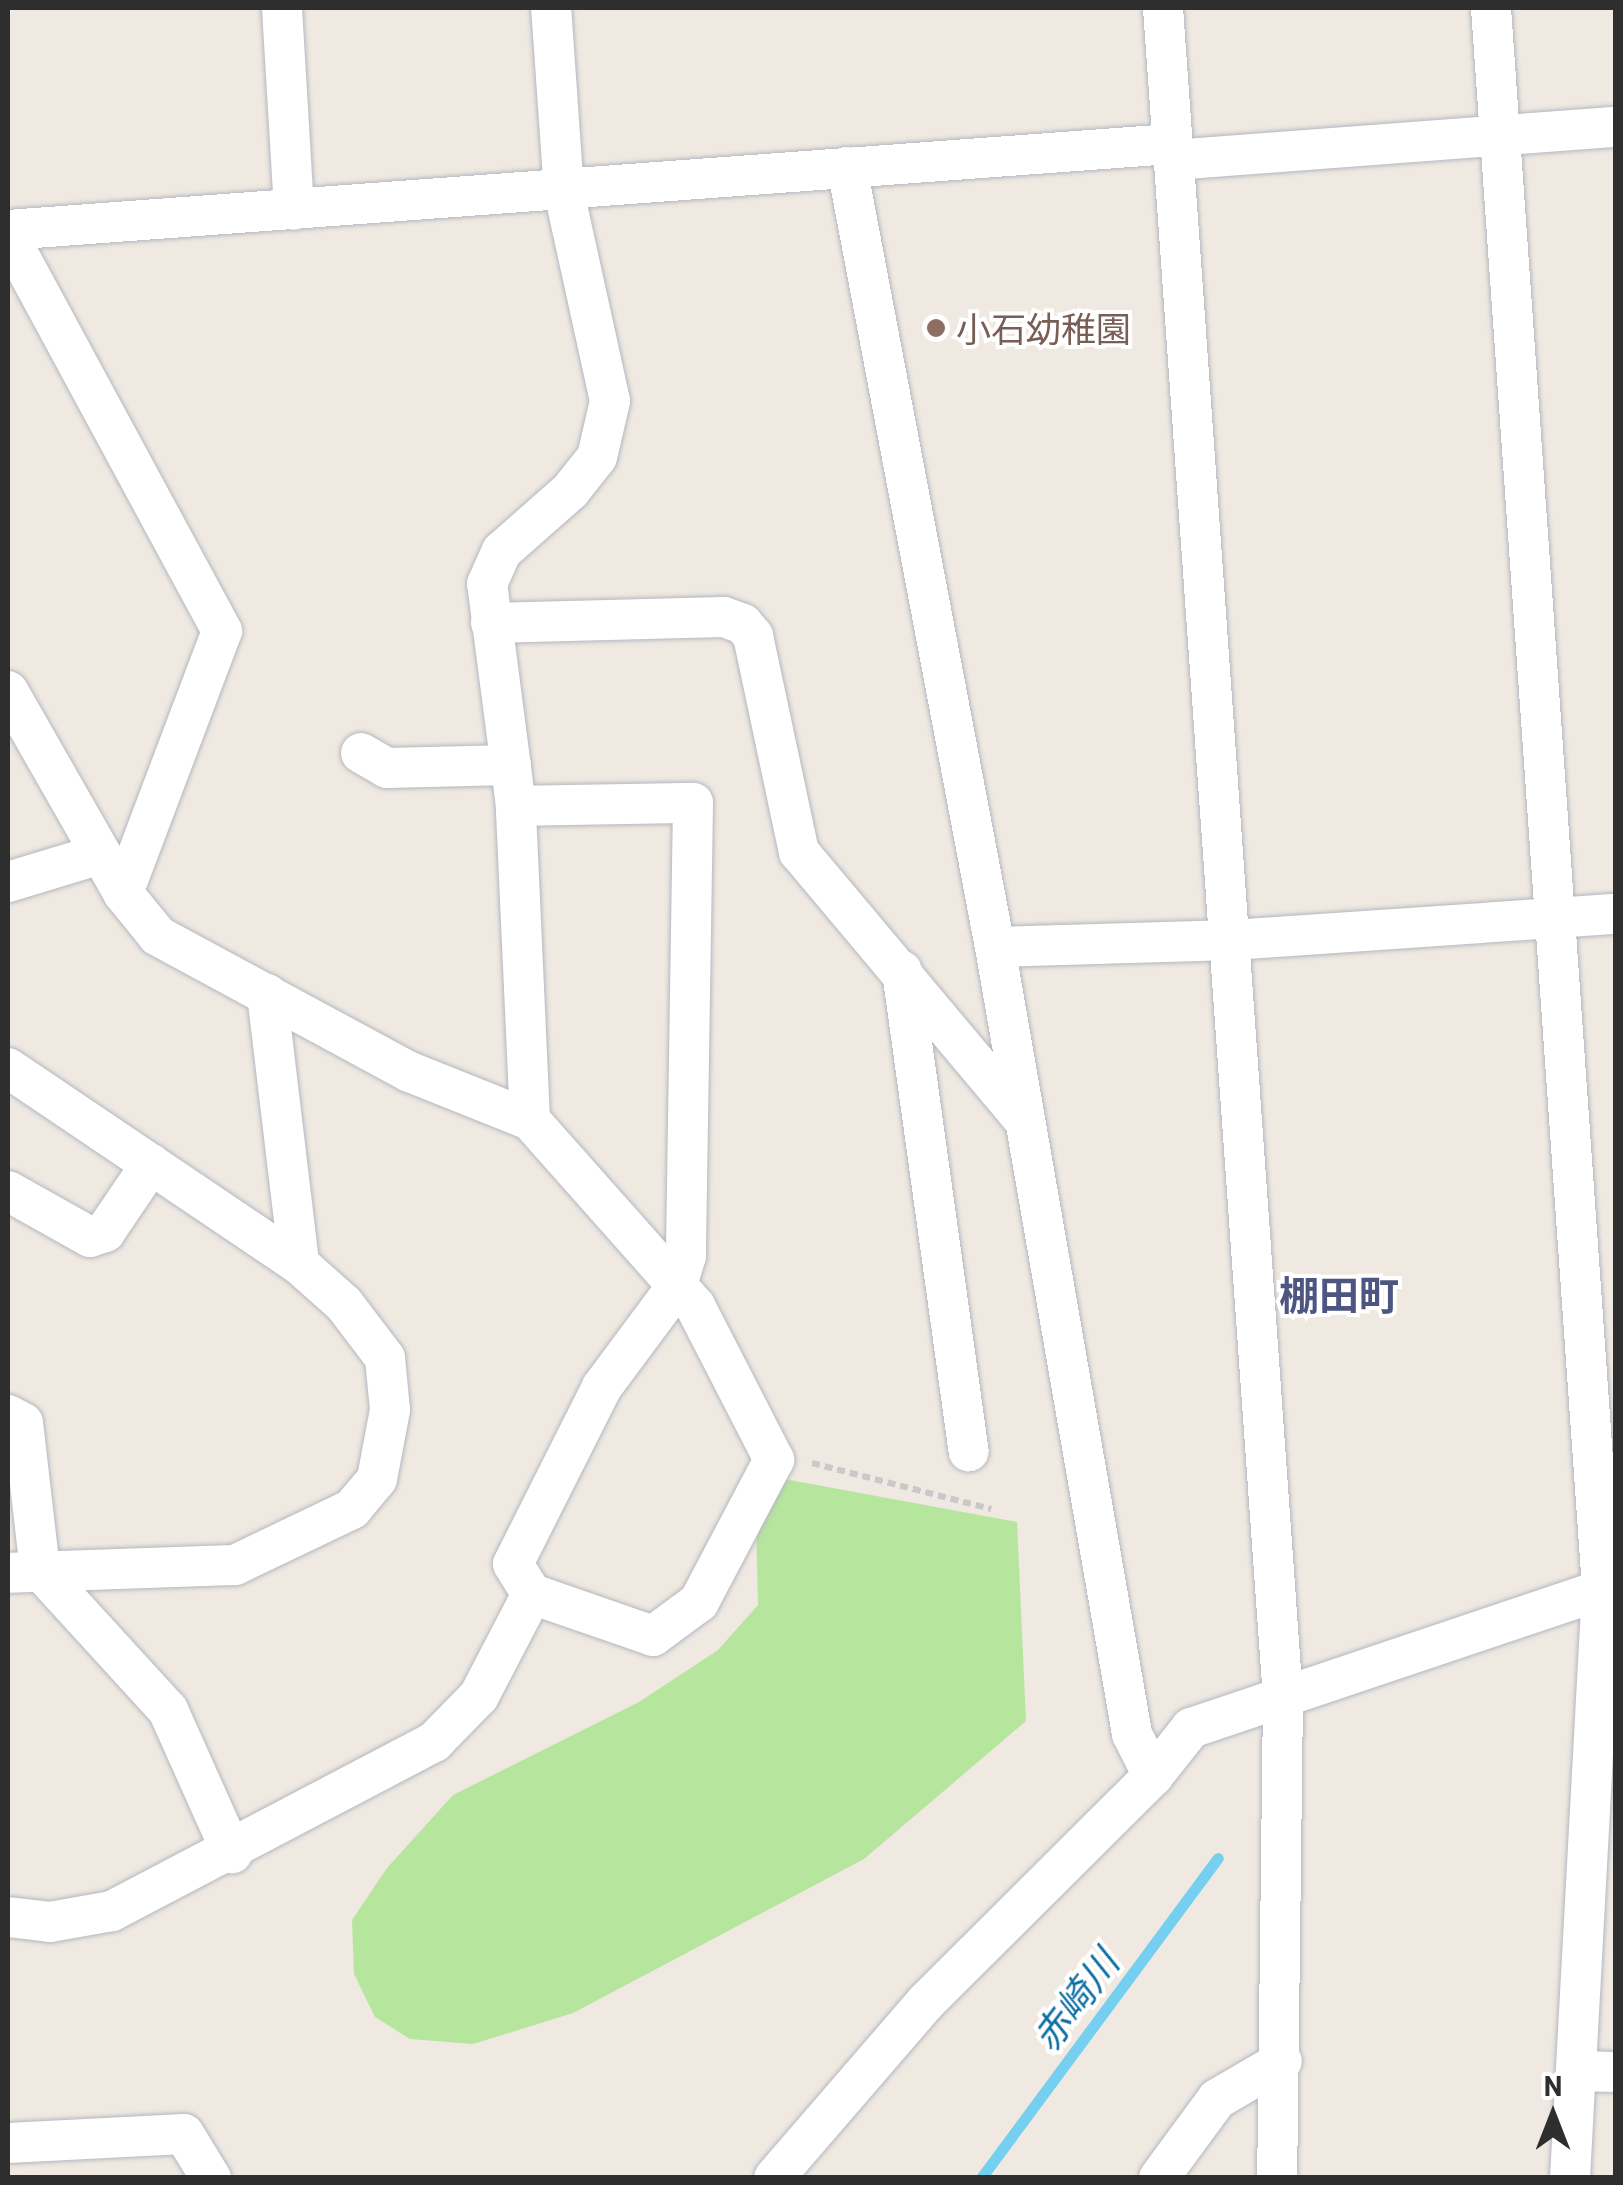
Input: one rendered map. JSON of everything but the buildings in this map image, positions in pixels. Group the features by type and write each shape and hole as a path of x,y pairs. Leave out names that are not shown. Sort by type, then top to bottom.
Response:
{"street":[{"path":"282,8 294,210"},
{"path":"530,1120 516,806 486,584 502,551 570,491 597,457 610,401 564,192 551,8"},
{"path":"1163,8 1283,1698 1282,2062 1277,2178"},
{"path":"1491,8 1554,918 1609,1587 1570,2178"},
{"path":"124,893 222,631 8,232 564,192 847,167 1616,127"},
{"path":"847,167 995,947 1132,1734 1153,1776"},
{"path":"491,624 724,617 743,624 753,636 800,852 902,967 1026,1122"},
{"path":"8,691 124,893 158,936 410,1072 530,1120 677,1286 695,1306 782,1459 699,1602 652,1636 532,1594 513,1564 602,1387 677,1286 686,1256 692,803 516,806"},
{"path":"361,754 387,768 511,765"},
{"path":"8,882 101,854"},
{"path":"995,947 1232,940 1616,914"},
{"path":"902,967 970,1452"},
{"path":"267,994 299,1264"},
{"path":"8,1068 299,1264 344,1304 386,1358 390,1410 377,1478 352,1509 236,1566 24,1571"},
{"path":"8,1191 90,1237 106,1232 151,1164"},
{"path":"8,1415 23,1422 24,1571 168,1710 232,1852"},
{"path":"774,2178 926,2002 1153,1776 1191,1728 1609,1587"},
{"path":"8,1917 50,1922 112,1910 232,1852 434,1742 480,1696 532,1594"},
{"path":"1159,2178 1217,2099 1282,2062"},
{"path":"1576,2071 1616,2072"},
{"path":"8,2144 184,2134 211,2178"}],"path":[{"path":"782,1459 990,1510"}],"green space":[{"path":"768,1476 1017,1522 1026,1721 864,1859 573,2013 473,2044 410,2039 375,2017 354,1974 352,1920 387,1868 453,1795 639,1702 718,1650 758,1605 756,1522"}],"waterway":[{"name":"赤崎川","path":"981,2178 1218,1858"}],"place":[{"name":"小石幼稚園","path":"936,328"}],"district":[{"name":"棚田町","path":"1339,1294"}]}
